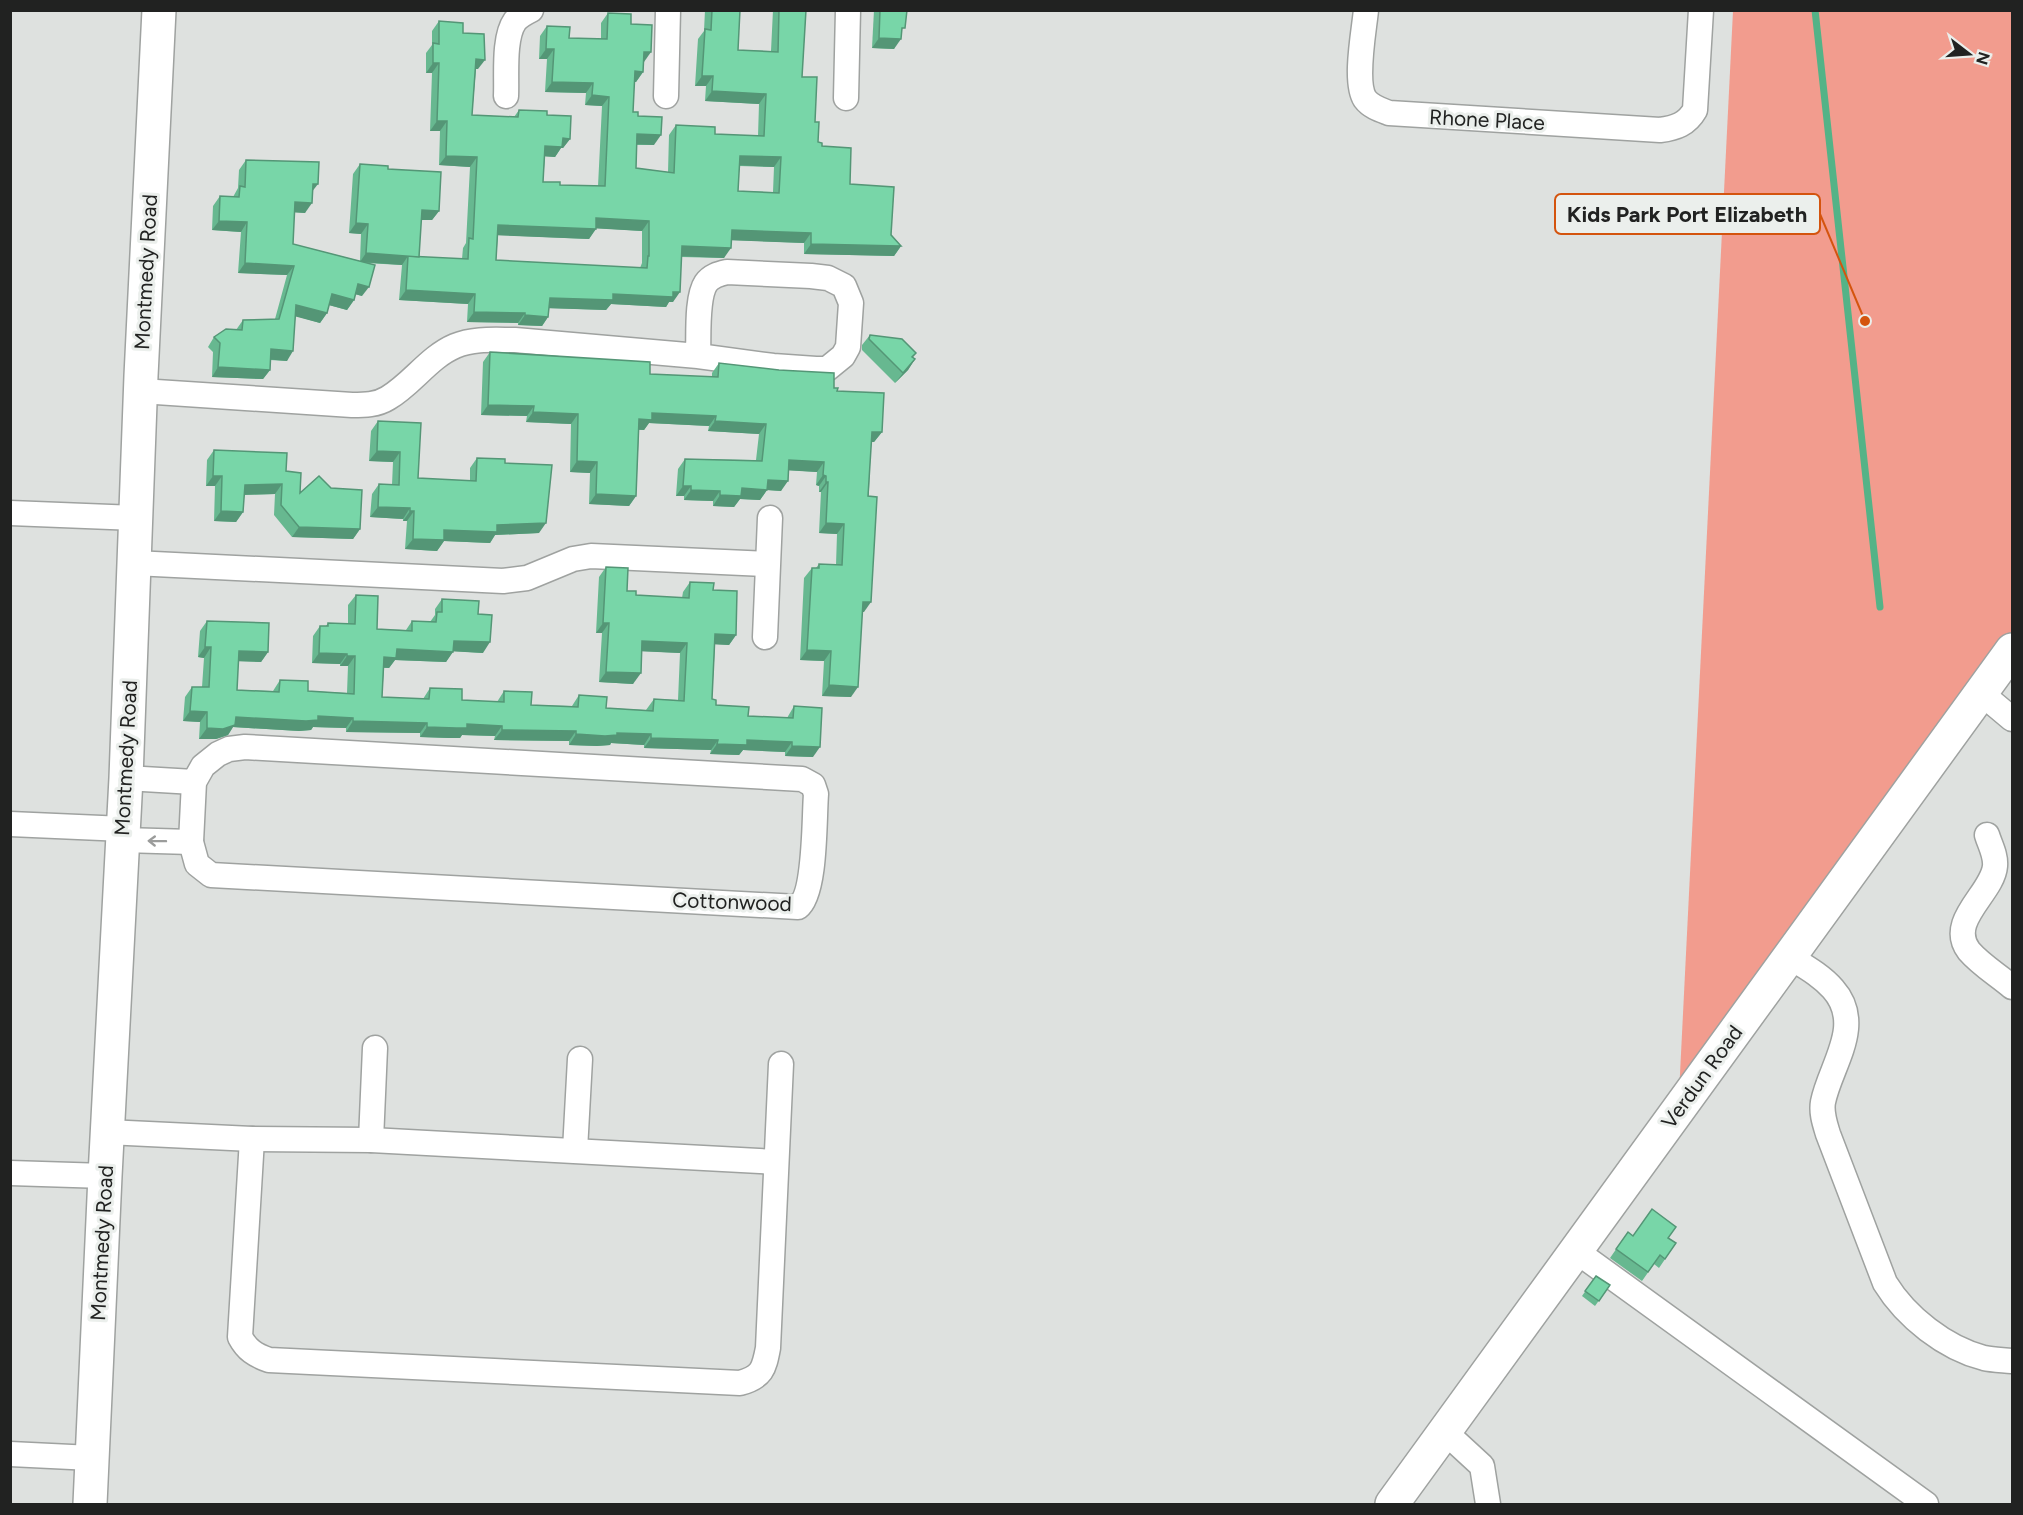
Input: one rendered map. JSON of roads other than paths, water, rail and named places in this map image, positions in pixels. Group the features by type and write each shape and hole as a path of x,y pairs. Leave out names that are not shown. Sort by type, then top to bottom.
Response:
{"street":[{"name":"Montmedy Road","path":"90,1504 126,778 159,10"},
{"path":"506,96 508,40 515,21 531,10"},
{"path":"666,96 668,10"},
{"path":"846,98 848,10"},
{"name":"Rhone Place","path":"1366,10 1360,79 1366,101 1374,108 1389,113 1660,130 1683,124 1695,110 1701,10"},
{"path":"141,391 352,405 373,404 388,399 454,346 485,340 515,340 698,356 773,366 827,369 839,361 848,347 851,303 848,293 844,286 828,278 727,272 717,274 706,284 701,298 698,356"},
{"path":"10,513 136,518"},
{"path":"765,637 770,518"},
{"path":"134,563 503,581 527,578 573,560 591,556 767,564"},
{"name":"Verdun Road","path":"1392,1504 1788,956 2013,650"},
{"path":"1981,693 2013,719"},
{"name":"Cottonwood","path":"245,747 794,777 813,786 816,794 810,884 806,899 798,907 220,877 211,875 197,864 191,842 194,782 203,766 218,754 229,749 245,747"},
{"path":"126,778 194,782"},
{"path":"10,824 191,842"},
{"path":"1987,835 1995,865 1989,882 1970,909 1965,924 1964,938 1968,949 1977,958 2013,987"},
{"path":"1788,956 1834,990 1841,1003 1845,1017 1845,1042 1823,1102 1823,1116 1885,1283 1893,1297 1909,1314 1955,1346 1987,1359 2013,1360"},
{"path":"372,1140 375,1048"},
{"path":"575,1150 580,1059"},
{"path":"252,1138 240,1337 246,1349 258,1356 269,1360 741,1383 752,1380 759,1374 765,1365 768,1348 781,1064"},
{"path":"107,1132 372,1140 776,1162"},
{"path":"10,1173 105,1176"},
{"path":"1576,1251 1926,1504"},
{"path":"1444,1431 1482,1466 1485,1472 1488,1504"},
{"path":"10,1454 92,1458"}],"waterway":[{"path":"1815,10 1880,607"}],"place":[{"name":"Kids Park Port Elizabeth","path":"1865,321"}]}
